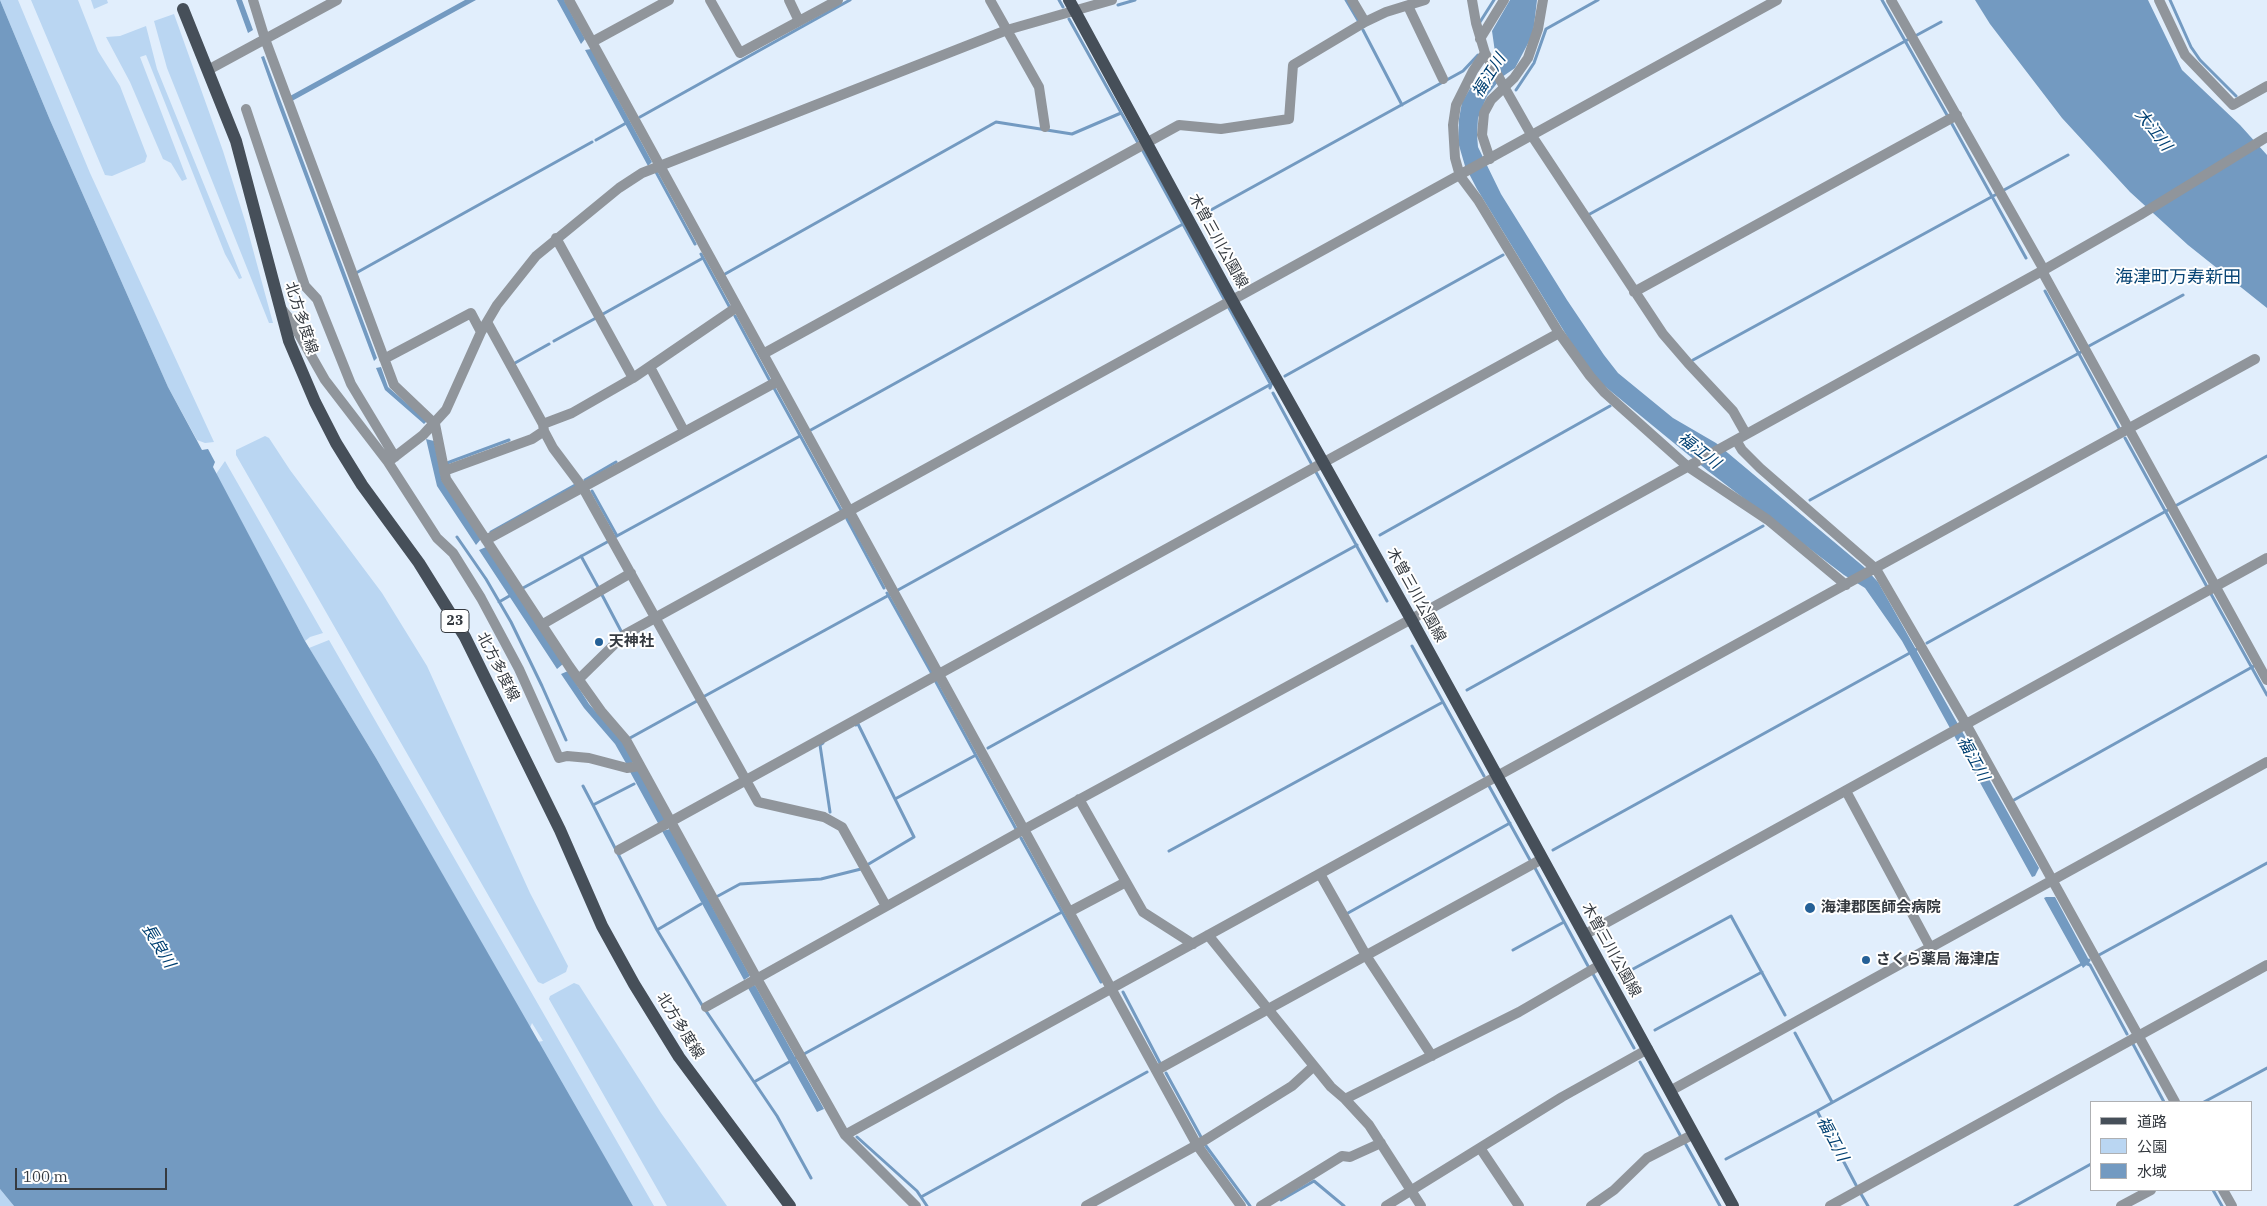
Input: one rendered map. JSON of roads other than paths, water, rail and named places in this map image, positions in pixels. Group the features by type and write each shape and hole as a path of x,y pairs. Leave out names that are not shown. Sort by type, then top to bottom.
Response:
{"main road":[{"name":"木曽三川公園線","path":"1071,5 1733,1206"},
{"name":"北方多度線","path":"183,9 236,141 289,341 315,402 336,443 362,485 419,563 464,637 560,830 602,926 630,976 679,1057 790,1206"}],"street":[{"path":"253,0 394,385 436,424 446,479 579,680 626,740 756,978 845,1135 916,1206"},
{"path":"208,70 337,0"},
{"path":"569,0 1197,1145 1240,1206"},
{"path":"592,42 669,0"},
{"path":"710,0 740,53 838,0"},
{"path":"789,0 799,21"},
{"path":"990,0 1040,87 1045,126"},
{"path":"391,460 436,424 446,410 481,332 497,306 536,256 619,188 660,166 1071,5 1112,0"},
{"path":"1352,0 1365,22"},
{"path":"1472,0 1480,39 1486,55 1532,136 1669,342 1733,411 1746,434"},
{"path":"1480,39 1504,0"},
{"path":"1488,160 1482,124 1484,113 1491,100 1504,88 1528,58 1538,29 1543,0"},
{"path":"579,680 624,636 1777,0"},
{"path":"1892,0 2043,270 2267,680"},
{"path":"2159,0 2185,55 2234,105 2267,86"},
{"path":"763,354 1178,125 1221,129 1290,119 1293,65 1365,22 1386,12 1416,2 1443,79"},
{"path":"1486,55 1472,72 1456,105 1453,143 1462,175 1559,333 1604,392 1689,465 1768,520 1848,584"},
{"path":"246,109 305,286 317,299 351,384 391,460 438,538 453,553 481,598 519,669 559,758 567,756 589,758 627,768 640,766"},
{"path":"1634,292 1957,115"},
{"path":"706,1007 1079,799 1411,619 2043,270 2140,215 2263,139"},
{"path":"556,238 633,378"},
{"path":"278,304 292,322 325,380 391,460"},
{"path":"444,471 532,439 543,428 633,378 737,307"},
{"path":"384,359 470,313 481,332"},
{"path":"487,322 553,448 583,488 758,802 824,817 842,828 886,906"},
{"path":"619,850 1559,333"},
{"path":"845,1135 2255,360"},
{"path":"650,367 684,431"},
{"path":"486,540 778,381"},
{"path":"1736,440 1742,450 1760,468 1873,570 2052,880 2174,1101"},
{"path":"1584,935 2267,558"},
{"path":"543,624 631,573"},
{"path":"1670,1091 2267,762"},
{"path":"1846,790 1930,947"},
{"path":"1079,799 1143,912 1193,944"},
{"path":"1156,1070 1367,957 1542,859"},
{"path":"1320,874 1367,957 1432,1056"},
{"path":"1069,912 1126,882"},
{"path":"1208,935 1331,1087 1345,1098 1369,1124 1421,1206"},
{"path":"1345,1098 1519,1012 1600,965"},
{"path":"1830,1206 2267,965"},
{"path":"1386,1206 1562,1097 1648,1049"},
{"path":"1086,1206 1197,1145 1292,1086 1314,1066"},
{"path":"1592,1206 1614,1190 1647,1158 1694,1134"},
{"path":"1261,1206 1342,1156 1350,1157 1381,1143"},
{"path":"1480,1148 1519,1206"},
{"path":"2121,1206 2149,1191"},
{"path":"2224,1191 2232,1206"}],"water":[{"name":"長良川","path":"0,0 50,120 168,387 202,450 208,449 215,462 213,467 305,641 376,758 633,1206 14,1206 0,1189"},
{"path":"236,0 242,0 253,30 248,33"},
{"path":"465,0 476,0 292,101 290,96"},
{"path":"557,0 564,0 585,39 581,44"},
{"path":"1510,0 1537,0 1533,34 1515,68 1502,77 1487,96 1478,118 1478,147 1501,194 1567,300 1618,373 1673,418 1716,443 1864,567 1878,582 2039,868 2035,876 2032,877 1902,641 1865,588 1844,575 1708,471 1602,384 1581,359 1477,189 1465,166 1458,142 1459,119 1462,102 1477,77 1492,61 1495,52 1492,31"},
{"name":"大江川","path":"1975,0 2148,0 2182,70 2240,125 2267,155 2267,308 2188,245 2130,192 2062,118 1990,24"},
{"path":"591,49 652,162 648,166 585,50"},
{"path":"264,56 377,358 374,361 277,102 261,57"},
{"path":"381,367 388,387 427,421 424,424 385,390 376,368"},
{"path":"426,439 434,441 442,481 481,539 476,545 437,486"},
{"path":"486,547 563,664 557,669 479,550"},
{"path":"568,671 589,704 621,739 634,762 627,765 615,744 584,708 561,674"},
{"path":"629,770 638,770 665,820 659,825"},
{"path":"670,829 750,976 744,980 662,831"},
{"path":"2055,897 2090,962 2083,968 2044,898"},
{"path":"755,985 824,1109 817,1112 748,988"}],"waterway":[{"path":"640,117 850,0"},
{"path":"1059,0 1063,7"},
{"path":"1118,5 1135,0"},
{"path":"1346,0 1359,22"},
{"path":"1480,22 1494,0"},
{"path":"1516,90 1534,63 1546,29 1598,0"},
{"path":"1882,0 1947,115"},
{"path":"2170,0 2191,47 2200,60 2236,96"},
{"path":"1069,19 1138,143"},
{"path":"1917,35 1941,22"},
{"path":"1363,30 1402,105"},
{"path":"1588,215 1909,39"},
{"path":"1200,216 1463,71 1478,55"},
{"path":"725,274 996,122 1072,134 1121,113"},
{"path":"596,140 628,122"},
{"path":"1952,124 2026,258"},
{"path":"356,273 592,142"},
{"path":"1143,151 1224,299"},
{"path":"2004,190 2068,155"},
{"path":"656,172 695,244"},
{"path":"1693,360 1995,195"},
{"path":"809,431 1183,224"},
{"path":"701,254 729,306"},
{"path":"1285,376 1503,255"},
{"path":"603,314 703,258"},
{"path":"2045,291 2119,428"},
{"path":"2089,346 2183,295"},
{"path":"1229,308 1271,385 1270,388"},
{"path":"735,316 770,381"},
{"path":"554,341 596,318"},
{"path":"515,363 549,344"},
{"path":"1810,500 2081,352"},
{"path":"898,590 1273,383"},
{"path":"774,388 841,510"},
{"path":"1273,393 1311,463"},
{"path":"1380,535 1610,406"},
{"path":"615,537 800,436"},
{"path":"2125,438 2206,585"},
{"path":"447,463 509,440"},
{"path":"2177,505 2267,456"},
{"path":"585,480 616,462"},
{"path":"1316,472 1387,601"},
{"path":"491,532 577,484"},
{"path":"592,491 617,536"},
{"path":"1927,643 2168,510"},
{"path":"847,519 884,588"},
{"path":"1467,690 1763,526"},
{"path":"457,537 486,579 511,622 566,740"},
{"path":"523,588 609,541"},
{"path":"988,748 1357,545"},
{"path":"581,556 598,587"},
{"path":"601,593 621,631"},
{"path":"887,593 931,672"},
{"path":"703,697 891,594"},
{"path":"2211,594 2267,695"},
{"path":"499,602 511,595"},
{"path":"1412,646 1484,776"},
{"path":"1553,850 1917,649"},
{"path":"2014,800 2254,666"},
{"path":"936,682 1016,829"},
{"path":"630,738 697,701"},
{"path":"1169,851 1443,702"},
{"path":"856,725 858,724 895,799"},
{"path":"823,743 820,745 830,812"},
{"path":"867,865 914,837 895,799 976,755"},
{"path":"583,786 593,805 634,784"},
{"path":"1489,786 1530,860"},
{"path":"593,805 657,930 702,1005 777,1116 811,1178"},
{"path":"1348,913 1510,823"},
{"path":"1021,838 1101,982"},
{"path":"2099,955 2267,863"},
{"path":"1535,868 1588,966"},
{"path":"718,896 740,884 821,879 861,869"},
{"path":"657,930 701,904"},
{"path":"804,1054 1062,912"},
{"path":"1622,975 1731,916 1785,1015"},
{"path":"1513,950 1564,922"},
{"name":"福江川","path":"1856,1185 1817,1111 2089,960"},
{"path":"2085,963 2090,965 2127,1034"},
{"path":"1655,1030 1762,972"},
{"path":"1593,974 1634,1048"},
{"path":"1123,992 1160,1063"},
{"path":"1795,1033 1832,1102"},
{"path":"2133,1044 2163,1101"},
{"path":"754,1082 796,1058"},
{"path":"1640,1062 1680,1135"},
{"path":"2206,1101 2267,1068"},
{"path":"921,1197 1147,1072"},
{"path":"1166,1073 1201,1137"},
{"path":"1726,1159 1817,1111"},
{"path":"857,1137 917,1191 927,1206"},
{"path":"1685,1143 1720,1206"},
{"path":"1206,1146 1250,1206"},
{"path":"2015,1206 2090,1165"},
{"path":"1281,1200 1314,1181 1344,1206"},
{"path":"2214,1191 2222,1206"},
{"name":"福江川","path":"1861,1194 1868,1206"}],"place":[{"name":"天神社","path":"599,642"},
{"name":"海津郡医師会病院","path":"1810,908"},
{"name":"さくら薬局 海津店","path":"1866,960"}],"district":[{"name":"海津町万寿新田","path":"2178,278"}]}
